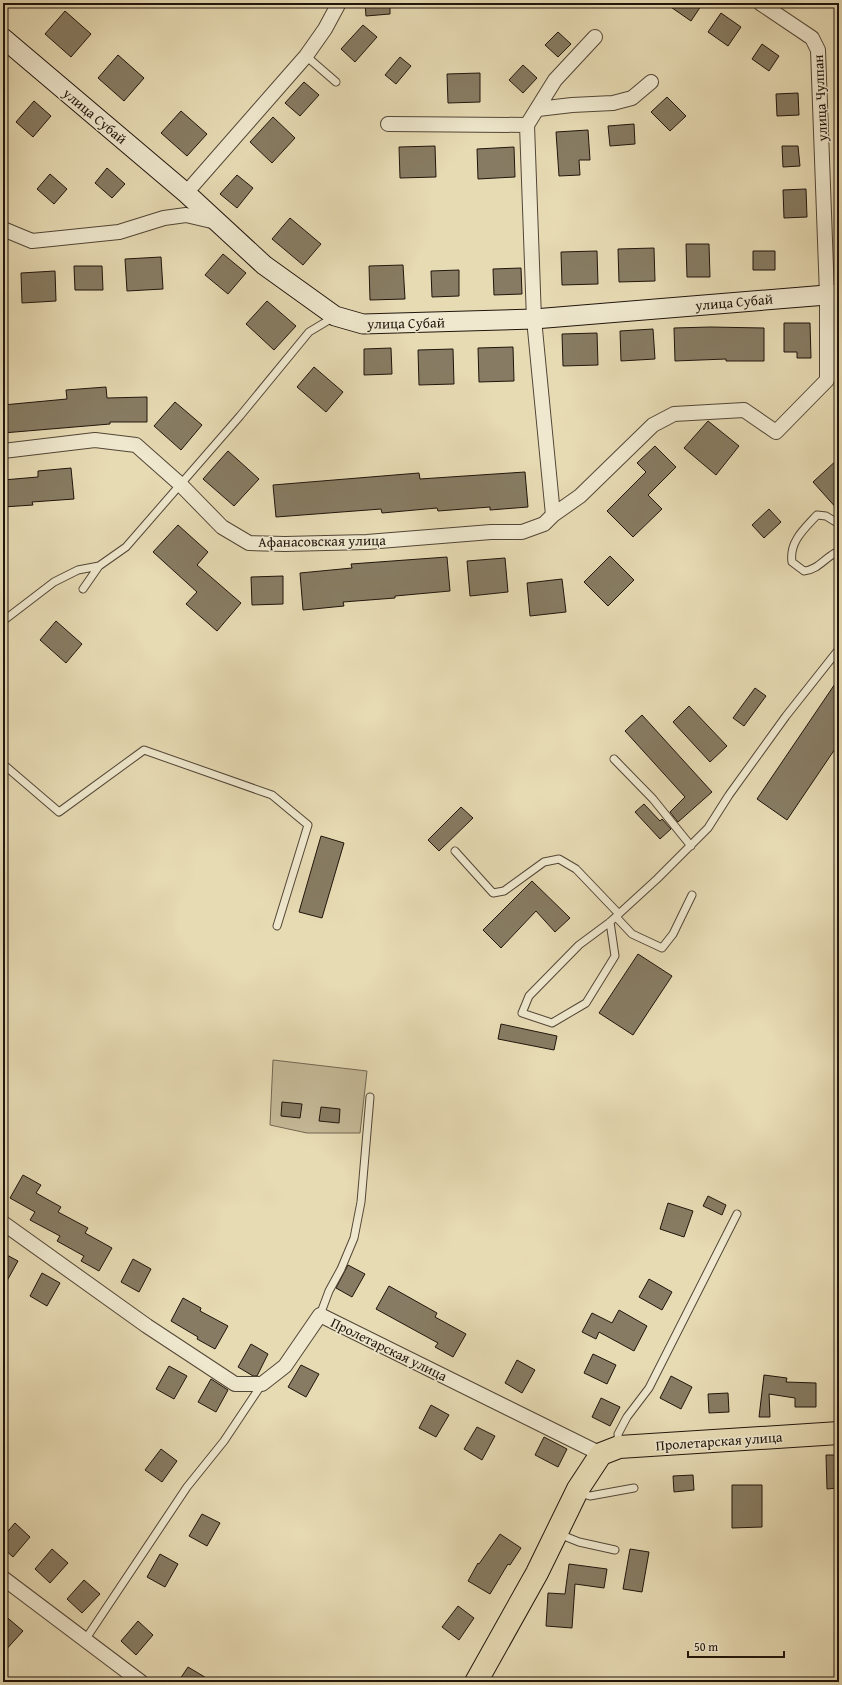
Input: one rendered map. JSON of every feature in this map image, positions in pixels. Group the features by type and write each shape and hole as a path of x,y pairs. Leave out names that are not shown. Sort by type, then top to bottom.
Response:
{"main road":[{"name":"Пролетарская улица","path":"610,1450 839,1433"},
{"path":"476,1682 538,1574 577,1492 610,1450"}],"street":[{"path":"186,193 306,56 325,29 339,3"},
{"name":"улица Чулпан","path":"760,3 796,25 812,38 818,50 833,294"},
{"path":"553,515 534,319 527,125 555,80 595,37"},
{"name":"улица Субай","path":"3,38 186,193 264,265 335,316 363,324 534,319 833,294"},
{"path":"538,109 572,105 613,103 632,98 651,82"},
{"path":"388,124 527,125"},
{"name":"улица Субай","path":"3,229 32,242 119,232 164,218 186,215 216,222"},
{"name":"Афанасовская улица","path":"3,451 95,440 123,442 136,445 180,484 222,527 249,543 285,544 367,542 491,532 522,532 544,524 553,515 580,496 653,425 674,414 744,410 776,432 827,380 833,294"},
{"path":"3,1223 147,1326 235,1384 262,1384"},
{"name":"Пролетарская улица","path":"262,1384 285,1366 320,1316 610,1450"},
{"path":"3,1578 141,1682"}],"lane":[{"path":"306,56 336,82"},
{"path":"83,589 99,566 126,547 240,416 309,332 335,316"},
{"path":"839,524 826,516 817,515 797,538 790,551 792,562 804,571 817,567 827,557 835,553 839,555"},
{"path":"3,621 54,582 78,570 99,566"},
{"path":"615,918 615,956 586,1003 552,1023 522,1013 529,996 579,945 615,918 708,828 729,795 777,728 839,649"},
{"path":"3,764 59,812 144,750 272,795 308,825 277,926"},
{"path":"614,759 653,799 691,846"},
{"path":"455,851 493,893 504,891 544,862 559,859 576,869 615,918 632,934 662,948 673,934 692,895"},
{"path":"320,1316 329,1291 341,1269 354,1238 361,1202 370,1097"},
{"path":"610,1450 627,1417 649,1388 737,1214"},
{"path":"85,1640 188,1487 224,1441 262,1384"},
{"path":"577,1492 590,1496 634,1488"},
{"path":"557,1533 579,1542 614,1550"}],"shaded area":[{"path":"273,1060 367,1071 360,1133 307,1133 270,1125"}],"building":[{"path":"365,3 390,3 390,14 366,16"},
{"path":"665,3 703,3 691,21"},
{"path":"65,11 91,34 71,57 45,34"},
{"path":"721,13 741,27 728,46 708,32"},
{"path":"363,25 377,37 355,62 341,49"},
{"path":"558,32 571,44 558,57 545,45"},
{"path":"762,44 779,56 769,71 752,59"},
{"path":"118,55 144,78 124,101 98,78"},
{"path":"400,57 411,66 396,84 385,75"},
{"path":"523,65 537,78 523,93 509,80"},
{"path":"480,73 480,102 448,103 447,74"},
{"path":"304,82 319,95 300,116 285,103"},
{"path":"798,93 799,115 777,116 776,94"},
{"path":"667,97 686,116 670,131 651,112"},
{"path":"34,101 51,116 33,137 16,122"},
{"path":"181,111 207,134 187,156 161,133"},
{"path":"273,117 295,138 272,163 250,142"},
{"path":"634,124 635,144 610,146 608,126"},
{"path":"588,130 590,160 579,160 580,175 559,176 556,132"},
{"path":"435,146 436,177 400,178 399,147"},
{"path":"782,146 798,146 800,166 783,167"},
{"path":"514,147 515,177 478,179 477,149"},
{"path":"107,168 125,184 112,198 95,183"},
{"path":"50,174 67,189 54,204 37,189"},
{"path":"237,175 253,188 237,208 220,194"},
{"path":"806,189 807,217 784,218 783,190"},
{"path":"290,218 321,244 303,265 272,239"},
{"path":"686,244 709,244 710,277 687,277"},
{"path":"654,248 655,281 619,282 618,249"},
{"path":"597,251 598,284 562,285 561,252"},
{"path":"753,251 775,251 775,270 753,270"},
{"path":"223,254 246,273 228,294 205,275"},
{"path":"161,257 163,289 127,291 125,259"},
{"path":"403,265 405,299 370,300 369,266"},
{"path":"74,266 102,266 103,290 75,290"},
{"path":"521,268 522,294 494,295 493,269"},
{"path":"459,270 459,296 432,297 431,271"},
{"path":"55,271 56,301 22,303 21,273"},
{"path":"267,301 296,326 274,350 246,324"},
{"path":"784,323 810,323 811,358 797,358 797,352 784,352"},
{"path":"674,328 764,328 764,361 726,361 726,359 675,361"},
{"path":"653,329 655,359 621,361 620,331"},
{"path":"597,333 598,365 563,366 562,334"},
{"path":"513,347 514,381 479,382 478,348"},
{"path":"391,348 392,374 364,375 364,349"},
{"path":"453,349 454,384 419,385 418,350"},
{"path":"314,367 343,392 326,412 297,387"},
{"path":"106,387 107,398 147,397 147,422 110,422 110,424 3,433 3,405 67,399 66,390"},
{"path":"175,402 202,425 181,450 154,426"},
{"path":"708,421 739,446 716,475 684,448"},
{"path":"655,446 676,467 648,495 662,509 633,537 607,511 646,472 637,463"},
{"path":"228,451 259,479 234,506 203,479"},
{"path":"839,458 839,511 813,482"},
{"path":"71,468 74,499 32,502 33,505 3,507 3,480 38,477 38,471"},
{"path":"525,472 528,507 490,510 490,507 438,511 437,508 382,513 381,509 276,517 273,485 419,473 420,479"},
{"path":"769,509 781,522 764,538 752,525"},
{"path":"178,525 208,552 197,565 241,603 217,631 186,604 197,592 153,552"},
{"path":"610,556 634,580 608,606 584,582"},
{"path":"447,557 450,591 395,596 395,598 343,602 344,606 303,610 300,573 352,568 351,564"},
{"path":"505,558 508,592 470,596 467,561"},
{"path":"283,576 283,604 252,605 251,577"},
{"path":"562,579 566,612 530,616 527,583"},
{"path":"56,621 82,644 66,663 40,640"},
{"path":"839,678 839,743 787,820 757,799"},
{"path":"755,688 766,696 744,726 733,718"},
{"path":"689,706 727,746 710,762 673,722"},
{"path":"642,715 712,792 678,822 670,812 685,797 625,731"},
{"path":"644,804 660,821 662,819 671,829 660,839 635,812"},
{"path":"461,807 473,818 439,851 428,840"},
{"path":"321,836 344,843 322,918 299,912"},
{"path":"532,881 570,918 555,932 536,911 501,948 483,930"},
{"path":"638,954 672,976 633,1035 599,1013"},
{"path":"501,1024 557,1036 554,1050 498,1039"},
{"path":"282,1102 302,1104 300,1118 281,1116"},
{"path":"321,1107 340,1109 339,1123 319,1121"},
{"path":"23,1175 41,1185 36,1193 61,1207 58,1212 88,1228 85,1233 112,1248 99,1271 81,1261 84,1256 57,1241 60,1236 30,1220 35,1212 10,1198"},
{"path":"708,1196 726,1205 722,1215 703,1206"},
{"path":"668,1203 693,1211 684,1237 660,1229"},
{"path":"3,1253 18,1261 3,1288"},
{"path":"133,1259 151,1269 139,1292 121,1282"},
{"path":"348,1265 365,1274 352,1297 336,1288"},
{"path":"42,1273 60,1283 47,1306 30,1296"},
{"path":"649,1279 672,1292 662,1310 639,1297"},
{"path":"389,1286 437,1313 435,1317 466,1334 453,1357 435,1347 438,1343 376,1309"},
{"path":"183,1298 201,1308 200,1311 228,1326 215,1349 197,1339 198,1337 171,1321"},
{"path":"619,1310 647,1326 634,1351 599,1332 596,1339 582,1332 592,1313 612,1323"},
{"path":"251,1344 268,1354 257,1376 253,1376 238,1367"},
{"path":"593,1354 616,1365 607,1384 584,1373"},
{"path":"517,1360 535,1370 522,1393 505,1383"},
{"path":"301,1365 319,1374 306,1397 288,1387"},
{"path":"169,1366 187,1376 174,1399 156,1389"},
{"path":"764,1375 787,1378 786,1382 816,1383 816,1407 795,1407 795,1398 769,1394 770,1417 759,1417"},
{"path":"671,1376 692,1387 681,1409 660,1398"},
{"path":"211,1379 228,1390 216,1412 198,1402"},
{"path":"728,1393 729,1412 709,1413 708,1394"},
{"path":"601,1398 620,1407 610,1426 592,1417"},
{"path":"431,1405 449,1415 436,1437 419,1428"},
{"path":"477,1427 495,1436 482,1460 464,1449"},
{"path":"544,1437 567,1449 558,1467 535,1455"},
{"path":"161,1449 177,1461 162,1482 145,1470"},
{"path":"826,1455 836,1455 837,1488 827,1489"},
{"path":"693,1475 694,1490 674,1492 673,1476"},
{"path":"732,1485 762,1485 762,1527 732,1528"},
{"path":"202,1514 220,1523 207,1546 189,1536"},
{"path":"15,1523 30,1537 13,1557 3,1548 3,1537"},
{"path":"500,1534 521,1548 510,1565 508,1564 490,1594 468,1581 478,1563 479,1564"},
{"path":"52,1549 68,1563 50,1583 35,1569"},
{"path":"630,1549 649,1552 642,1592 623,1589"},
{"path":"160,1554 178,1564 165,1587 147,1577"},
{"path":"569,1564 607,1569 604,1588 575,1584 572,1628 546,1626 548,1593 565,1594"},
{"path":"84,1580 100,1594 82,1613 67,1599"},
{"path":"458,1606 474,1618 459,1640 442,1627"},
{"path":"3,1614 23,1631 3,1653"},
{"path":"138,1621 153,1635 136,1655 121,1641"},
{"path":"188,1667 213,1682 178,1682"}]}
